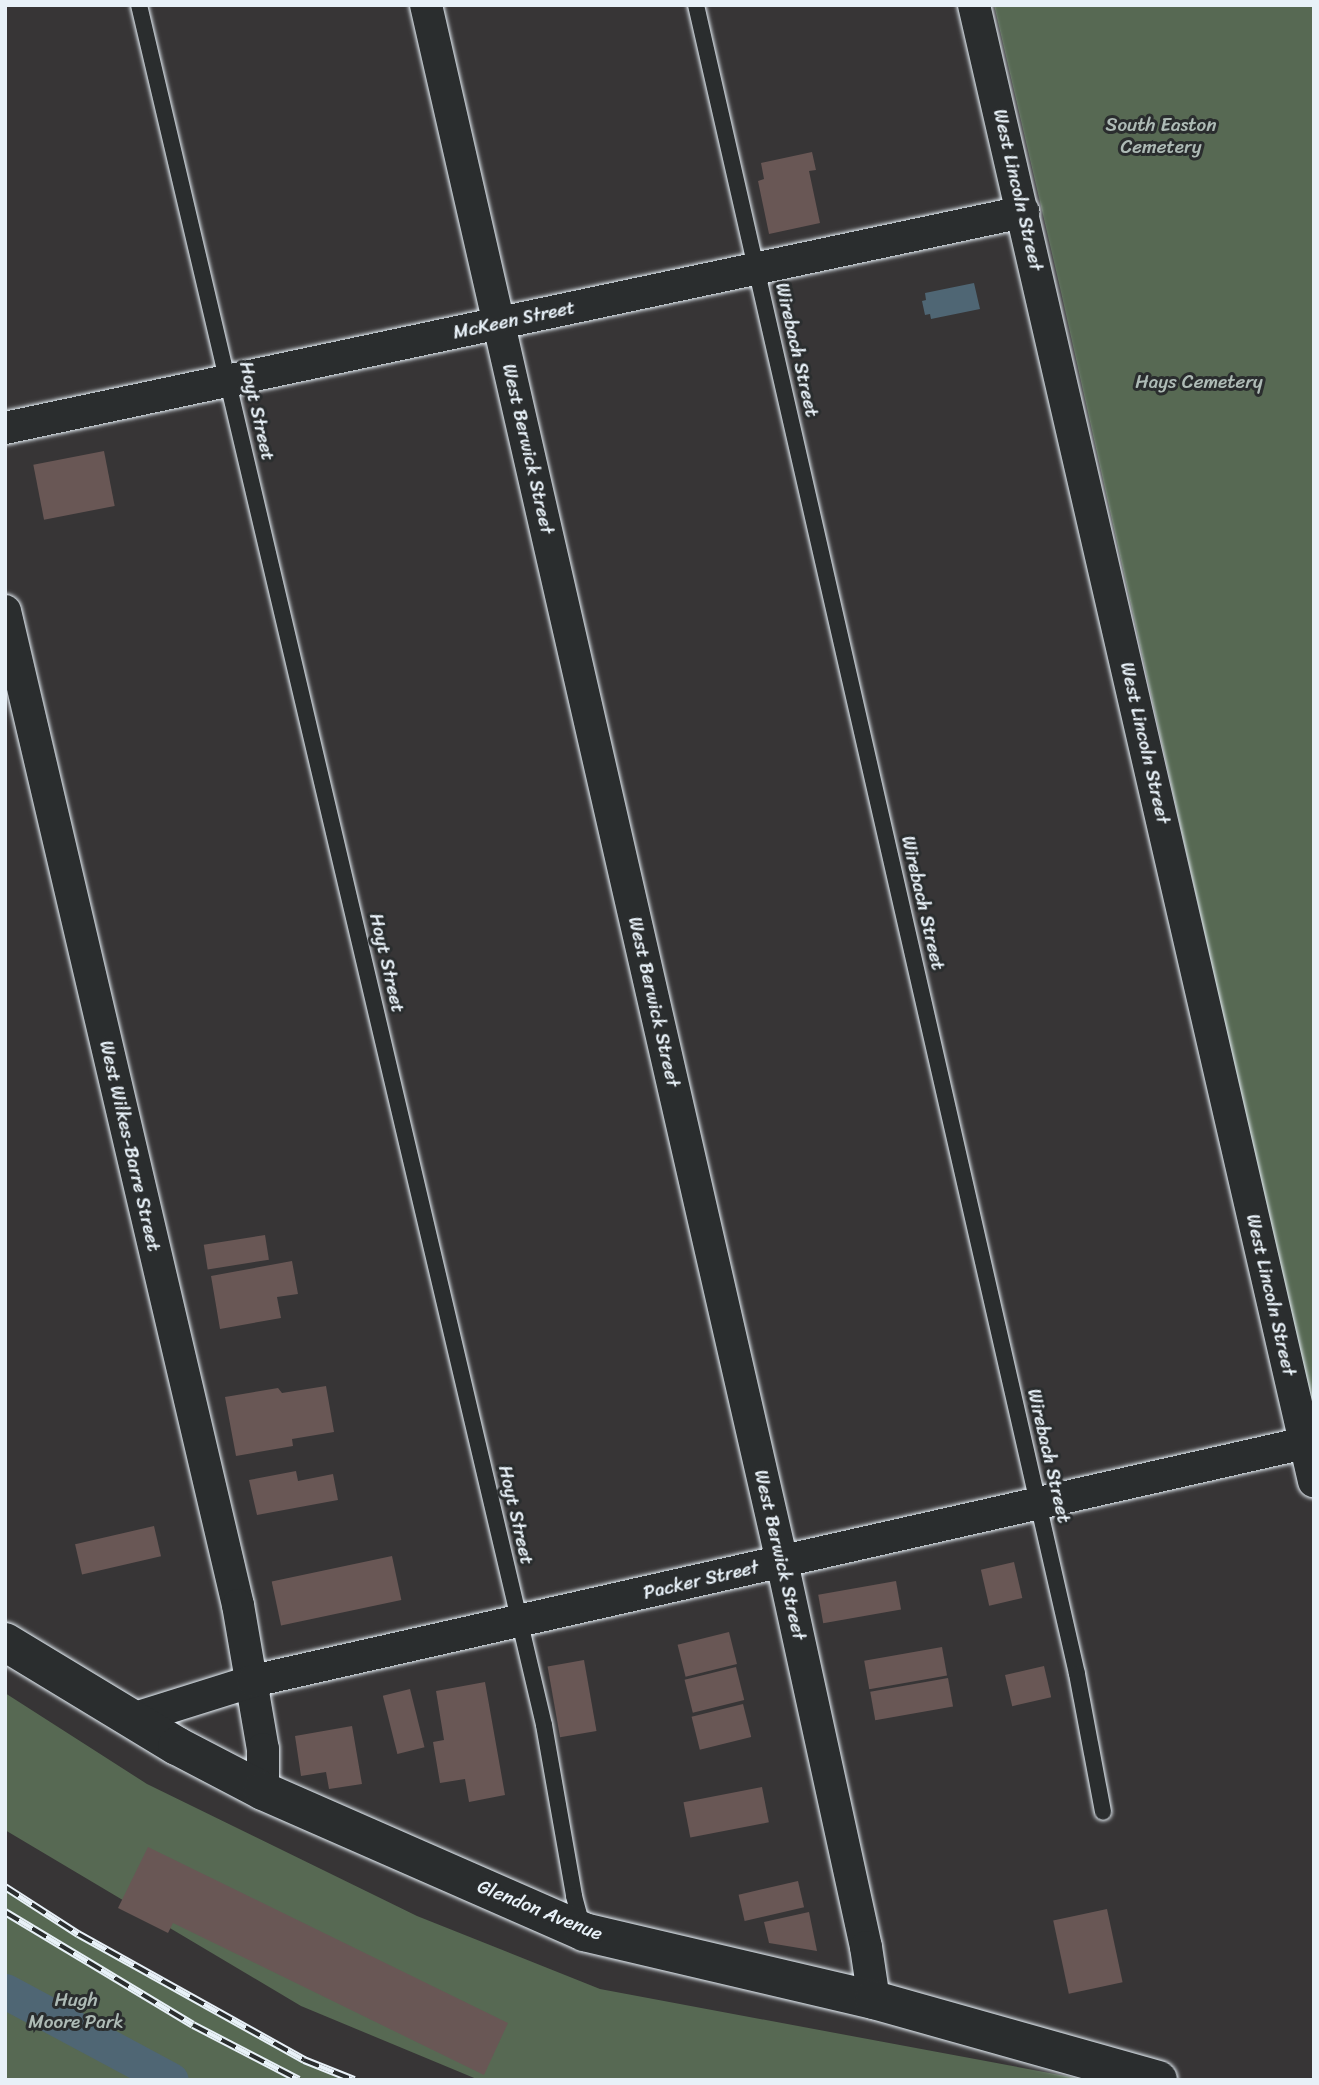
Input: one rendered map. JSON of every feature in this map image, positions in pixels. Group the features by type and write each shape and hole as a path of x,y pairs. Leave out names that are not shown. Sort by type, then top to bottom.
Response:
{"street":[{"name":"West Berwick Street","path":"426,5 782,1562 866,1947 874,2000"},
{"name":"West Lincoln Street","path":"974,5 1310,1442 1314,1480"},
{"name":"McKeen Street","path":"5,428 1023,212"},
{"name":"West Wilkes-Barre Street","path":"5,611 253,1682 263,1749 263,1791"},
{"name":"Packer Street","path":"132,1719 253,1682 1310,1442"},
{"name":"Glendon Avenue","path":"5,1642 132,1719 263,1791 584,1932 874,2000 1158,2080"}],"lane":[{"name":"Hoyt Street","path":"139,5 520,1621 544,1725 574,1896 584,1932"},
{"name":"Wirebach Street","path":"696,5 1077,1674 1103,1812"}],"green space":[{"name":"Hays Cemetery","path":"994,5 1314,5 1314,1423 1061,292"},
{"path":"5,1693 147,1784 417,1916 600,1989 1087,2080 479,2080 301,2006 5,1830"},
{"name":"Hugh Moore Park","path":"5,1887 78,1934 304,2060 354,2080 5,2080"}],"water":[{"path":"974,283 980,309 931,319 930,314 925,315 922,301 926,300 925,293"}],"building":[{"path":"812,152 816,170 809,171 820,223 769,234 758,181 764,179 761,163"},
{"path":"104,451 115,506 44,520 33,465"},
{"path":"265,1235 269,1260 208,1269 204,1245"},
{"path":"292,1261 298,1294 277,1297 281,1318 220,1329 211,1276"},
{"path":"326,1386 334,1432 292,1439 293,1446 236,1456 225,1397 278,1388 282,1393"},
{"path":"296,1471 298,1481 333,1474 338,1500 257,1515 249,1480"},
{"path":"154,1526 161,1556 82,1574 75,1544"},
{"path":"392,1556 401,1600 281,1626 272,1582"},
{"path":"1014,1562 1022,1598 989,1606 981,1570"},
{"path":"896,1581 901,1610 823,1623 818,1595"},
{"path":"729,1632 737,1664 686,1677 678,1645"},
{"path":"942,1647 947,1676 869,1689 864,1661"},
{"path":"584,1660 597,1731 560,1737 548,1666"},
{"path":"1044,1666 1051,1697 1012,1706 1005,1675"},
{"path":"736,1667 744,1700 693,1713 685,1680"},
{"path":"948,1678 953,1707 875,1720 870,1692"},
{"path":"485,1682 505,1795 469,1802 465,1779 440,1783 433,1742 444,1740 436,1691"},
{"path":"410,1689 425,1747 397,1754 383,1696"},
{"path":"743,1704 751,1737 700,1750 692,1717"},
{"path":"352,1726 362,1784 329,1789 326,1772 301,1776 295,1736"},
{"path":"762,1787 769,1822 690,1838 683,1802"},
{"path":"148,1847 508,2023 484,2075 173,1923 168,1933 118,1908"},
{"path":"798,1881 804,1907 745,1921 739,1895"},
{"path":"1107,1909 1123,1982 1069,1994 1053,1920"},
{"path":"809,1912 817,1951 769,1943 764,1922"}],"waterway":[{"path":"5,1991 171,2080"}],"railway":[{"path":"5,1887 78,1934 304,2060 354,2080"},
{"path":"5,1912 193,2025 299,2080"}],"park label":[{"name":"South Easton Cemetery","path":"1161,136"}]}
